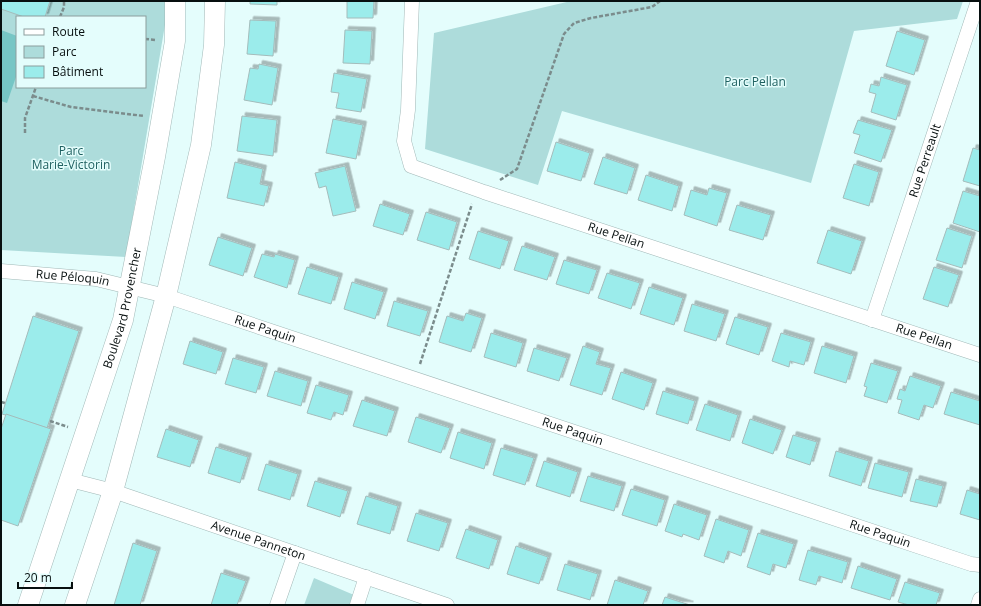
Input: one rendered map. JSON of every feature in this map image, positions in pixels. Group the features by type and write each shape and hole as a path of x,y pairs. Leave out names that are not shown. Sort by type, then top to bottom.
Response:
{"street":[{"name":"Boulevard Provencher","path":"28,605 123,320 155,157 175,41 175,1"},
{"path":"75,605 114,491 166,296 201,145 214,45 215,1"},
{"name":"Rue Pellan","path":"412,1 408,110 404,141 411,166 484,192 980,355"},
{"name":"Rue Perreault","path":"872,320 978,1"},
{"name":"Rue Péloquin","path":"1,271 96,279 166,296"},
{"name":"Rue Paquin","path":"166,296 971,564 980,565"},
{"name":"Avenue Panneton","path":"70,480 114,491 447,605"},
{"path":"277,605 294,553"},
{"path":"357,605 366,577"},
{"path":"978,605 980,599"}],"path":[{"path":"60,16 64,7 64,1"},
{"path":"415,378 472,204 484,192 517,169 564,34 574,23 591,18 652,7 660,1"},
{"path":"25,133 25,118 36,88"},
{"path":"33,96 70,107 162,118"},
{"path":"1,402 5,403"}],"green space":[{"name":"Parc Marie-Victorin","path":"1,1 169,1 126,257 1,250"},
{"name":"Parc Pellan","path":"571,1 963,1 957,19 854,31 811,183 562,111 538,185 425,149 434,33"},
{"path":"314,578 354,595 350,605 304,605"}],"shaded area":[{"path":"1,30 16,36 16,77 7,103 1,101"}],"building":[{"path":"1,1 50,1 45,16 21,16 1,9"},
{"path":"250,1 277,1 277,5 250,4"},
{"path":"347,1 374,1 373,18 347,18"},
{"path":"250,20 276,21 273,56 247,54"},
{"path":"345,30 372,31 370,64 343,63"},
{"path":"897,31 925,40 914,75 886,66"},
{"path":"259,64 278,68 272,105 244,100 250,68 258,69"},
{"path":"334,73 367,79 361,112 336,108 339,93 331,92"},
{"path":"881,77 907,85 896,120 871,112 876,94 869,92 871,84 879,86"},
{"path":"242,116 277,120 273,156 237,151"},
{"path":"333,119 363,125 356,159 326,153"},
{"path":"858,120 892,130 881,162 854,153 860,135 853,133"},
{"path":"556,142 590,153 581,181 547,171"},
{"path":"973,148 980,150 980,186 963,181"},
{"path":"603,157 635,168 627,194 594,184"},
{"path":"235,162 263,169 260,184 269,186 264,206 227,198"},
{"path":"854,164 879,172 869,206 843,198"},
{"path":"345,166 356,211 333,216 326,186 319,188 315,173"},
{"path":"646,175 679,186 672,211 638,200"},
{"path":"709,188 727,193 717,226 684,215 691,190 707,195"},
{"path":"963,191 980,196 980,232 953,223"},
{"path":"380,204 410,214 403,235 373,226"},
{"path":"737,205 771,215 763,240 729,230"},
{"path":"426,212 457,222 449,250 417,240"},
{"path":"947,228 972,236 962,268 936,260"},
{"path":"828,230 862,241 851,274 817,263"},
{"path":"478,231 509,241 500,269 469,259"},
{"path":"218,237 252,248 243,276 209,265"},
{"path":"522,246 555,257 547,280 514,270"},
{"path":"262,254 274,257 275,254 295,260 287,288 254,277"},
{"path":"564,260 597,270 589,294 556,284"},
{"path":"307,267 339,277 331,304 298,294"},
{"path":"934,267 959,275 948,307 923,299"},
{"path":"607,273 640,283 631,309 598,298"},
{"path":"352,282 384,292 375,319 344,309"},
{"path":"649,287 683,298 674,325 640,314"},
{"path":"394,301 428,311 420,336 387,326"},
{"path":"692,304 725,314 716,341 684,331"},
{"path":"466,313 482,318 471,352 439,342 447,316 463,321"},
{"path":"33,316 79,331 47,428 2,414"},
{"path":"735,317 768,327 759,355 726,344"},
{"path":"491,333 523,343 516,367 484,357"},
{"path":"781,333 811,342 804,365 790,361 789,367 772,361"},
{"path":"190,341 223,352 216,374 183,364"},
{"path":"583,346 600,352 596,364 611,368 602,395 570,385"},
{"path":"822,346 854,356 846,383 814,373"},
{"path":"534,348 567,358 559,381 527,371"},
{"path":"233,358 264,367 256,393 225,384"},
{"path":"871,363 898,371 887,403 864,396 867,387 864,386"},
{"path":"275,371 308,381 301,406 267,396"},
{"path":"621,372 653,383 644,410 612,399"},
{"path":"910,376 941,386 933,408 924,405 919,420 898,413 902,400 897,399 900,389 905,391"},
{"path":"316,385 349,395 343,415 334,412 331,420 307,413"},
{"path":"663,391 695,401 688,424 656,414"},
{"path":"951,392 980,401 980,425 944,414"},
{"path":"362,400 395,411 387,436 353,426"},
{"path":"705,404 738,415 730,441 696,430"},
{"path":"6,414 51,429 18,526 1,520 1,429"},
{"path":"416,417 450,428 441,453 408,442"},
{"path":"750,419 782,430 773,454 742,443"},
{"path":"166,429 199,440 190,467 157,457"},
{"path":"458,432 492,443 484,469 450,458"},
{"path":"793,435 817,442 810,465 786,457"},
{"path":"216,447 248,457 240,483 208,473"},
{"path":"501,448 534,458 525,485 493,475"},
{"path":"836,451 869,461 861,486 829,476"},
{"path":"544,461 578,472 570,497 536,486"},
{"path":"875,463 909,472 902,497 868,488"},
{"path":"266,464 298,474 290,500 258,490"},
{"path":"588,476 622,486 614,511 580,501"},
{"path":"916,479 943,486 937,507 910,501"},
{"path":"315,481 348,491 340,517 307,506"},
{"path":"631,489 665,500 657,526 622,515"},
{"path":"967,490 980,494 980,520 960,514"},
{"path":"366,496 398,506 390,534 357,524"},
{"path":"674,504 707,515 699,540 683,534 682,537 665,531"},
{"path":"416,513 448,523 439,551 407,541"},
{"path":"716,519 749,530 741,556 728,551 724,563 704,556"},
{"path":"466,529 498,540 489,569 456,558"},
{"path":"758,533 794,544 786,568 773,564 770,575 747,567"},
{"path":"133,543 157,551 140,605 114,605"},
{"path":"516,546 548,557 539,584 507,574"},
{"path":"808,550 848,562 842,583 819,576 816,585 799,580"},
{"path":"565,564 598,574 590,600 557,590"},
{"path":"858,566 897,579 890,600 851,588"},
{"path":"221,573 246,581 237,605 211,605"},
{"path":"615,580 648,591 643,605 607,605"},
{"path":"905,582 940,593 936,605 909,605 898,602"},
{"path":"665,597 690,605 662,605"}]}
